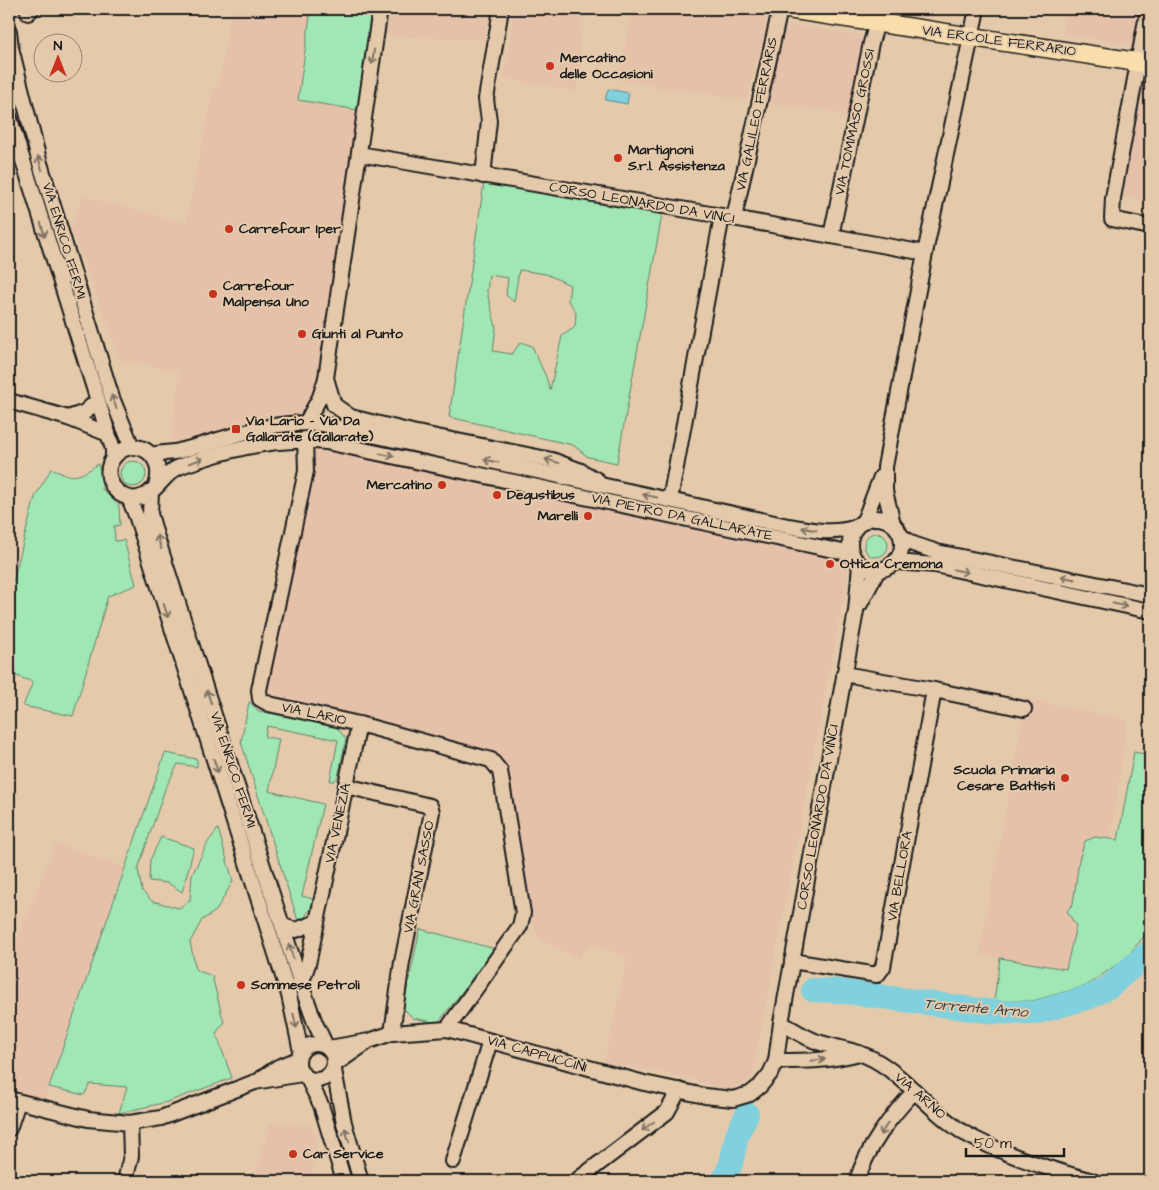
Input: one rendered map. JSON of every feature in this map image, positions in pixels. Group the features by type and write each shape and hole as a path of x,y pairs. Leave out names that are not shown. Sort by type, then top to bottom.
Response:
{"main road":[{"name":"VIA ERCOLE FERRARIO","path":"788,9 879,16 971,38 1144,63"}],"street":[{"path":"152,455 173,452 269,426 306,423 320,397 326,378 380,9"},
{"path":"482,176 489,121 486,99 501,9"},
{"name":"VIA GALILEO FERRARIS","path":"728,217 780,9"},
{"path":"977,9 926,253 885,466 885,492 893,524 901,536 913,544 937,552 1150,595"},
{"path":"1148,9 1144,63 1113,198 1112,219 1150,227"},
{"name":"VIA TOMMASO GROSSI","path":"831,236 871,43 879,16"},
{"name":"VIA ENRICO FERMI","path":"9,31 11,48 39,160 112,398 132,447"},
{"name":"VIA ENRICO FERMI","path":"9,116 113,448 113,458"},
{"name":"CORSO LEONARDO DA VINCI","path":"359,154 926,253"},
{"name":"VIA PIETRO DA GALLARATE","path":"670,500 728,217"},
{"name":"VIA PIETRO DA GALLARATE","path":"326,378 334,405 351,417 412,432 552,460 581,471 612,488"},
{"path":"9,401 68,418 108,434"},
{"path":"68,418 86,412 98,401"},
{"name":"VIA PIETRO DA GALLARATE","path":"306,423 330,426 814,530 843,532 860,524"},
{"path":"153,488 159,477 159,468 152,455 144,449 132,447 123,450 113,458 108,473 115,490 129,498 138,498 147,494 176,468 217,454 281,441 305,439"},
{"name":"VIA PIETRO DA GALLARATE","path":"305,439 470,472 856,559"},
{"name":"VIA LARIO","path":"305,439 306,471 259,690 260,699 269,704 359,724 491,760 500,771 523,913 520,926 447,1029"},
{"path":"885,466 860,524 850,540 856,559 869,570 878,570 887,568 896,562 902,548 901,536"},
{"name":"VIA ENRICO FERMI","path":"153,488 150,514 156,535 314,1023 328,1047"},
{"name":"VIA ENRICO FERMI","path":"129,498 289,995 299,1056"},
{"path":"860,524 872,518 882,519 893,524"},
{"name":"CORSO LEONARDO DA VINCI","path":"776,1060 792,961 856,611 856,559"},
{"path":"896,562 935,565 1150,611"},
{"name":"CORSO LEONARDO DA VINCI","path":"856,611 878,570"},
{"path":"844,674 1024,709"},
{"name":"VIA BELLORA","path":"792,961 877,975 883,967 934,690"},
{"name":"VIA VENEZIA","path":"301,984 308,964 359,724"},
{"name":"VIA GRAN SASSO","path":"346,786 430,806 432,812 402,962 392,1033"},
{"path":"283,926 296,930 317,922"},
{"name":"VIA ARNO","path":"781,1023 816,1041 859,1053 895,1073 923,1101 964,1132 1018,1158 1093,1181"},
{"name":"VIA CAPPUCCINI","path":"328,1047 369,1041 392,1033 447,1029 644,1083 705,1096 733,1099 750,1094 760,1086 770,1074 776,1060"},
{"path":"453,1161 490,1040"},
{"name":"VIA CAPPUCCINI","path":"334,1067 369,1041"},
{"path":"9,1129 13,1100 88,1119 130,1123 161,1118 256,1082 299,1056 312,1044 320,1044 328,1047 334,1056 334,1067 344,1123 361,1181"},
{"path":"776,1060 812,1061 844,1058 859,1053"},
{"path":"299,1056 299,1068 321,1105 344,1181"},
{"path":"256,1082 305,1076 314,1081 322,1080 334,1067"},
{"path":"576,1181 667,1112 679,1090"},
{"path":"857,1181 861,1169 880,1135 898,1108 915,1091"},
{"path":"125,1181 130,1156 130,1123"}],"shaded area":[{"name":"Carrefour Malpensa Uno","path":"231,9 311,9 298,100 358,110 316,393 304,412 171,443 179,371 121,361 70,227 83,196 186,223 213,88 218,88"},
{"path":"390,9 490,9 485,40 385,36"},
{"path":"514,9 583,9 579,48 581,65 577,91 503,79"},
{"path":"631,9 708,9 769,19 747,100 619,81"},
{"path":"1066,9 1138,9 1132,45 1063,35"},
{"path":"787,24 863,36 849,115 768,103"},
{"path":"1144,77 1150,78 1150,201 1123,197"},
{"path":"313,446 850,563 752,1079 732,1091 681,1077 604,1062 627,958 591,944 578,959 540,940 531,920 504,760 445,739 373,718 266,696"},
{"name":"Scuola Primaria Cesare Battisti","path":"1026,699 1128,720 1111,839 1095,837 1066,970 979,954"},
{"path":"55,843 124,867 44,1100 9,1090 9,960"},
{"path":"270,1124 311,1126 318,1146 309,1181 253,1181"}],"green space":[{"path":"311,9 371,9 358,110 298,100"},
{"path":"484,183 662,215 617,463 588,457 573,445 449,417","holes":["519,270 546,274 570,285 568,300 576,312 575,327 562,336 550,390 532,346 521,342 512,354 493,351 496,327 487,292 489,275 508,278 506,295 514,302"]},
{"path":"133,461 142,465 146,474 142,483 133,487 124,483 120,474 124,465"},
{"path":"98,464 102,477 102,489 119,506 120,525 114,526 115,541 124,540 136,585 108,596 73,716 23,706 33,682 9,673 9,597 35,497 51,469 76,476"},
{"path":"876,533 885,536 888,545 885,554 876,557 867,554 864,545 867,536"},
{"path":"249,702 259,711 336,726 346,739 338,777 334,781 330,781 338,740 267,726 265,737 279,739 269,791 323,804 302,896 313,899 311,908 302,921 298,921 241,742"},
{"path":"1134,752 1150,755 1150,929 1126,958 1086,986 1032,1001 994,1001 1000,958 1066,969 1076,926 1067,911 1073,904 1079,860 1085,841 1095,837 1118,840"},
{"path":"165,753 197,759 197,767 178,764 165,789 138,869 142,891 152,901 179,908 190,900 192,875 208,842 218,829 233,881 216,911 202,920 190,942 196,970 212,976 224,1023 216,1033 232,1078 167,1102 119,1113 127,1087 90,1084 84,1095 49,1087"},
{"path":"161,837 194,848 182,892 168,883 149,881 150,860"},
{"path":"420,929 495,949 438,1023 413,1018 403,1008"}],"water":[{"path":"608,89 629,93 627,104 605,100"}],"waterway":[{"name":"Torrente Arno","path":"813,990 839,991 994,1012 1034,1013 1090,997 1109,987 1150,951"},
{"name":"Torrente Arno","path":"723,1181 731,1164 737,1135 747,1114"}],"place":[{"name":"Mercatino delle Occasioni","path":"550,66"},
{"name":"Martignoni S.r.l. Assistenza","path":"618,158"},
{"name":"Carrefour Iper","path":"229,229"},
{"name":"Carrefour Malpensa Uno","path":"213,294"},
{"name":"Giunti al Punto","path":"302,334"},
{"name":"Via Lario - Via Da Gallarate (Gallarate)","path":"236,429"},
{"name":"Mercatino","path":"442,485"},
{"name":"Degustibus","path":"497,495"},
{"name":"Marelli","path":"588,516"},
{"name":"Ottica Cremona","path":"830,564"},
{"name":"Scuola Primaria Cesare Battisti","path":"1065,778"},
{"name":"Sommese Petroli","path":"241,985"},
{"name":"Car Service","path":"293,1154"}]}
